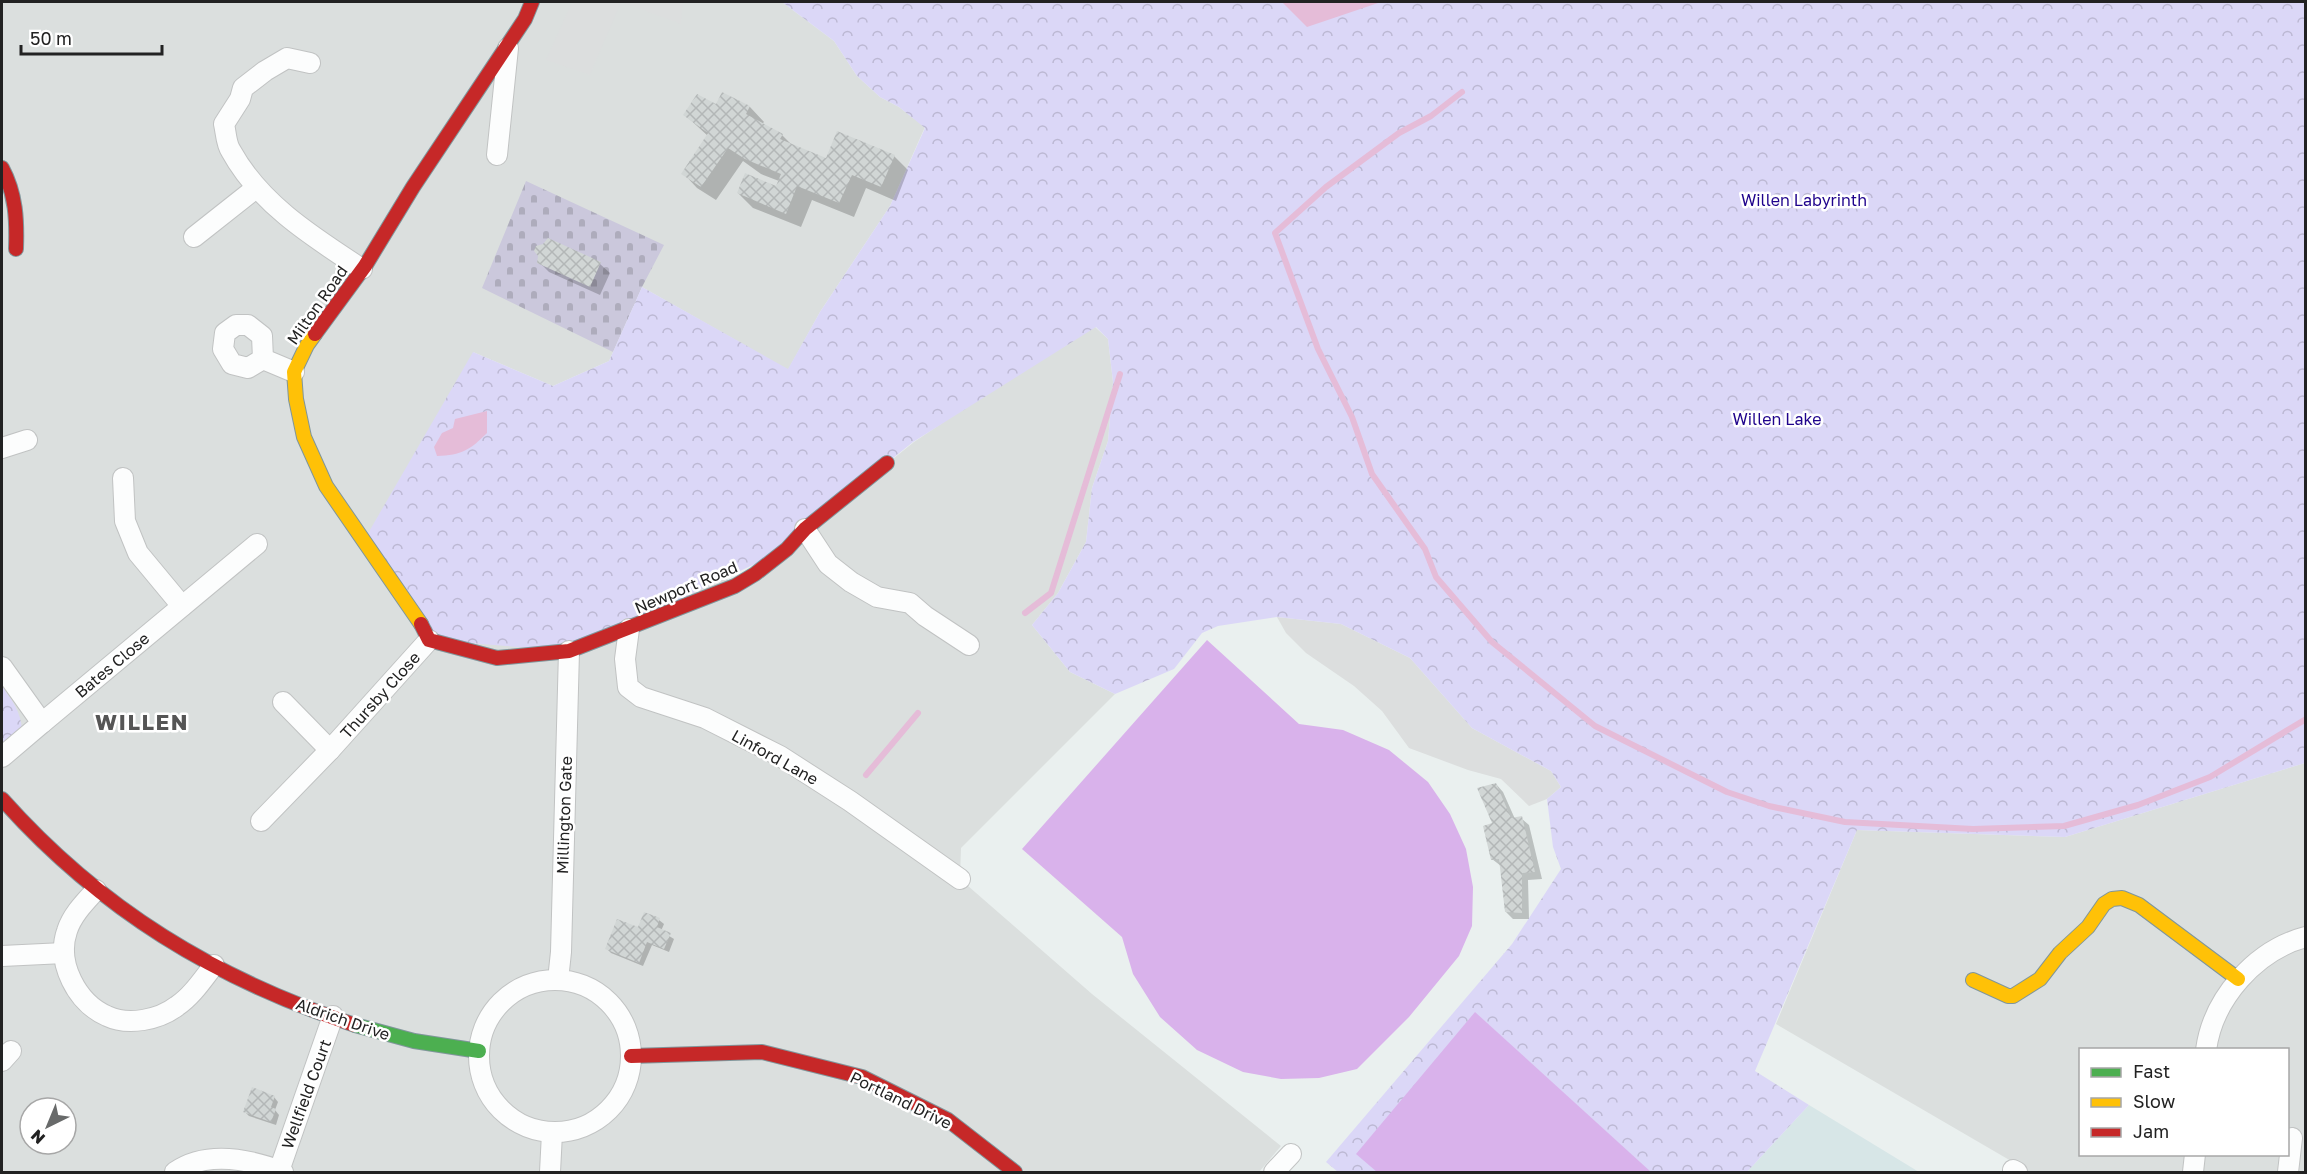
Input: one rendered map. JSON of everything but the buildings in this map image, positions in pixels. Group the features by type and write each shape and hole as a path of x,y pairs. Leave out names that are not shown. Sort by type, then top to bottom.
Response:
{"street":[{"name":"Milton Road","path":"429,640 419,621 326,486 304,437 296,399 294,372 307,345 363,269 525,19 532,2"},
{"path":"497,156 509,42"},
{"path":"310,63 287,58 243,88 240,99 225,124 229,149 256,188 307,231 363,269"},
{"path":"2,168 12,186 17,214 16,249"},
{"path":"194,237 256,188"},
{"path":"263,359 294,372"},
{"path":"2,448 27,440"},
{"name":"Newport Road","path":"569,651 735,586 755,574 787,549 805,529 887,463"},
{"path":"123,478 125,521 138,553 182,606"},
{"path":"805,529 828,564 851,582 877,597 910,603 925,616 969,645"},
{"name":"Bates Close","path":"42,723 257,544"},
{"name":"Linford Lane","path":"629,629 625,659 628,687 641,697 705,718 780,756 850,801 960,879"},
{"path":"429,640 497,658 569,651"},
{"name":"Thursby Close","path":"261,821 330,750 429,640"},
{"name":"Millington Gate","path":"558,980 561,952 569,651"},
{"path":"2,668 42,723 2,757"},
{"name":"Thursby Close","path":"283,702 330,750"},
{"name":"Aldrich Drive","path":"2,800 39,840 96,890 176,946 269,994 395,1037 479,1051"},
{"path":"96,890 78,911 66,932 64,953 70,980 84,1000 107,1016 132,1022 158,1017 177,1006 197,987 214,965"},
{"path":"1973,980 2008,996 2013,996 2040,979 2060,953 2088,927 2104,904 2116,898 2127,899 2139,905 2238,979"},
{"path":"2207,1048 2215,1017 2238,979 2255,964 2292,940 2306,937"},
{"path":"2,956 64,953"},
{"path":"558,980 579,984 599,994 615,1009 626,1028 631,1056 628,1076 621,1095 608,1111 592,1123 573,1131 552,1132 532,1129 514,1120 498,1107 487,1091 480,1071 479,1051 486,1023 508,996 532,984 558,980"},
{"name":"Wellfield Court","path":"175,1173 184,1167 212,1159 242,1160 281,1172 333,1016"},
{"name":"Portland Drive","path":"631,1056 762,1052 862,1077 948,1120 1004,1169"},
{"path":"550,1173 552,1132"},
{"path":"2288,1173 2292,1138"},
{"path":"1275,1173 1291,1154"},
{"path":"2193,1173 2195,1156"}],"shaded area":[{"path":"2,2 782,2 834,41 857,76 880,97 899,107 925,127 890,206 820,312 788,370 642,287 609,361 553,386 473,352 735,586 914,442 997,386 1095,327 1108,339 1113,382 1108,441 1092,488 1086,542 1058,593 1032,625 1070,672 1115,694 961,848 960,879 1092,994 1281,1146 1259,1172 2,1172"},
{"path":"572,2 621,2 590,75 546,60"},
{"path":"621,2 683,2 681,24"},
{"path":"1282,2 1381,2 1307,27"},
{"path":"487,411 487,433 481,439 459,453 437,456 434,447 442,433 453,428 455,419"},
{"path":"1277,617 1341,624 1410,658 1472,728 1551,771 1561,787 1547,799 1529,806 1501,779 1468,770 1409,748 1382,711 1354,686 1306,653 1286,633"},
{"path":"1207,640 1299,724 1343,730 1389,750 1428,782 1450,814 1466,849 1473,887 1472,926 1459,956 1409,1017 1357,1069 1319,1078 1281,1079 1243,1072 1197,1050 1160,1017 1133,974 1122,937 1022,849"},
{"path":"2305,763 2305,1172 2030,1172 1776,1024 1857,830 2065,837"},
{"path":"1475,1012 1651,1172 1377,1172 1356,1154"},
{"path":"1809,1105 1919,1172 1747,1172"}],"green space":[{"name":"Willen Lake","path":"782,2 2305,2 2305,763 2065,837 1857,830 1755,1071 1809,1105 1747,1172 1338,1172 1326,1162 1512,944 1561,869 1553,847 1547,799 1561,787 1551,771 1472,728 1410,658 1341,624 1277,617 1218,626 1202,633 1174,669 1115,694 1070,672 1032,625 1058,593 1086,542 1092,488 1108,441 1113,382 1108,339 1096,327 913,442 805,529 787,549 569,651 429,640 363,542 473,352 553,386 609,361 642,287 788,369 820,312 890,206 925,128 899,107 880,97 857,76 834,41"},
{"path":"526,181 664,245 613,352 482,288"},
{"path":"2,686 18,712 22,730 2,748"}],"waterway":[{"path":"1462,92 1431,116 1399,133 1326,187 1275,233 1318,349 1352,417 1372,474 1425,549 1436,577 1492,642 1595,726 1727,792 1769,806 1845,822 1973,829 2064,826 2138,805 2210,777 2306,719"},
{"path":"1025,613 1051,593 1120,374"},
{"path":"866,775 918,713"}],"traffic: fast":[{"path":"355,1025 414,1041 479,1051"}],"traffic: slow":[{"path":"315,334 294,372 296,399 304,437 326,486 421,624"},
{"path":"1973,980 2008,996 2013,996 2040,979 2060,953 2088,927 2104,904 2112,899 2122,898 2139,905 2238,979"}],"traffic: jam":[{"path":"315,334 365,266 413,187 525,19 532,2"},
{"path":"2,168 15,207 16,249"},
{"path":"421,624 429,640 497,658 569,651 735,586 755,574 787,549 805,529 887,463"},
{"path":"2,799 79,874 120,907 163,936 255,986 355,1025"},
{"path":"631,1056 762,1052 862,1077 948,1120 1015,1172"}],"district":[{"name":"WILLEN","path":"142,721"}],"park label":[{"name":"Willen Labyrinth","path":"1804,200"}]}
